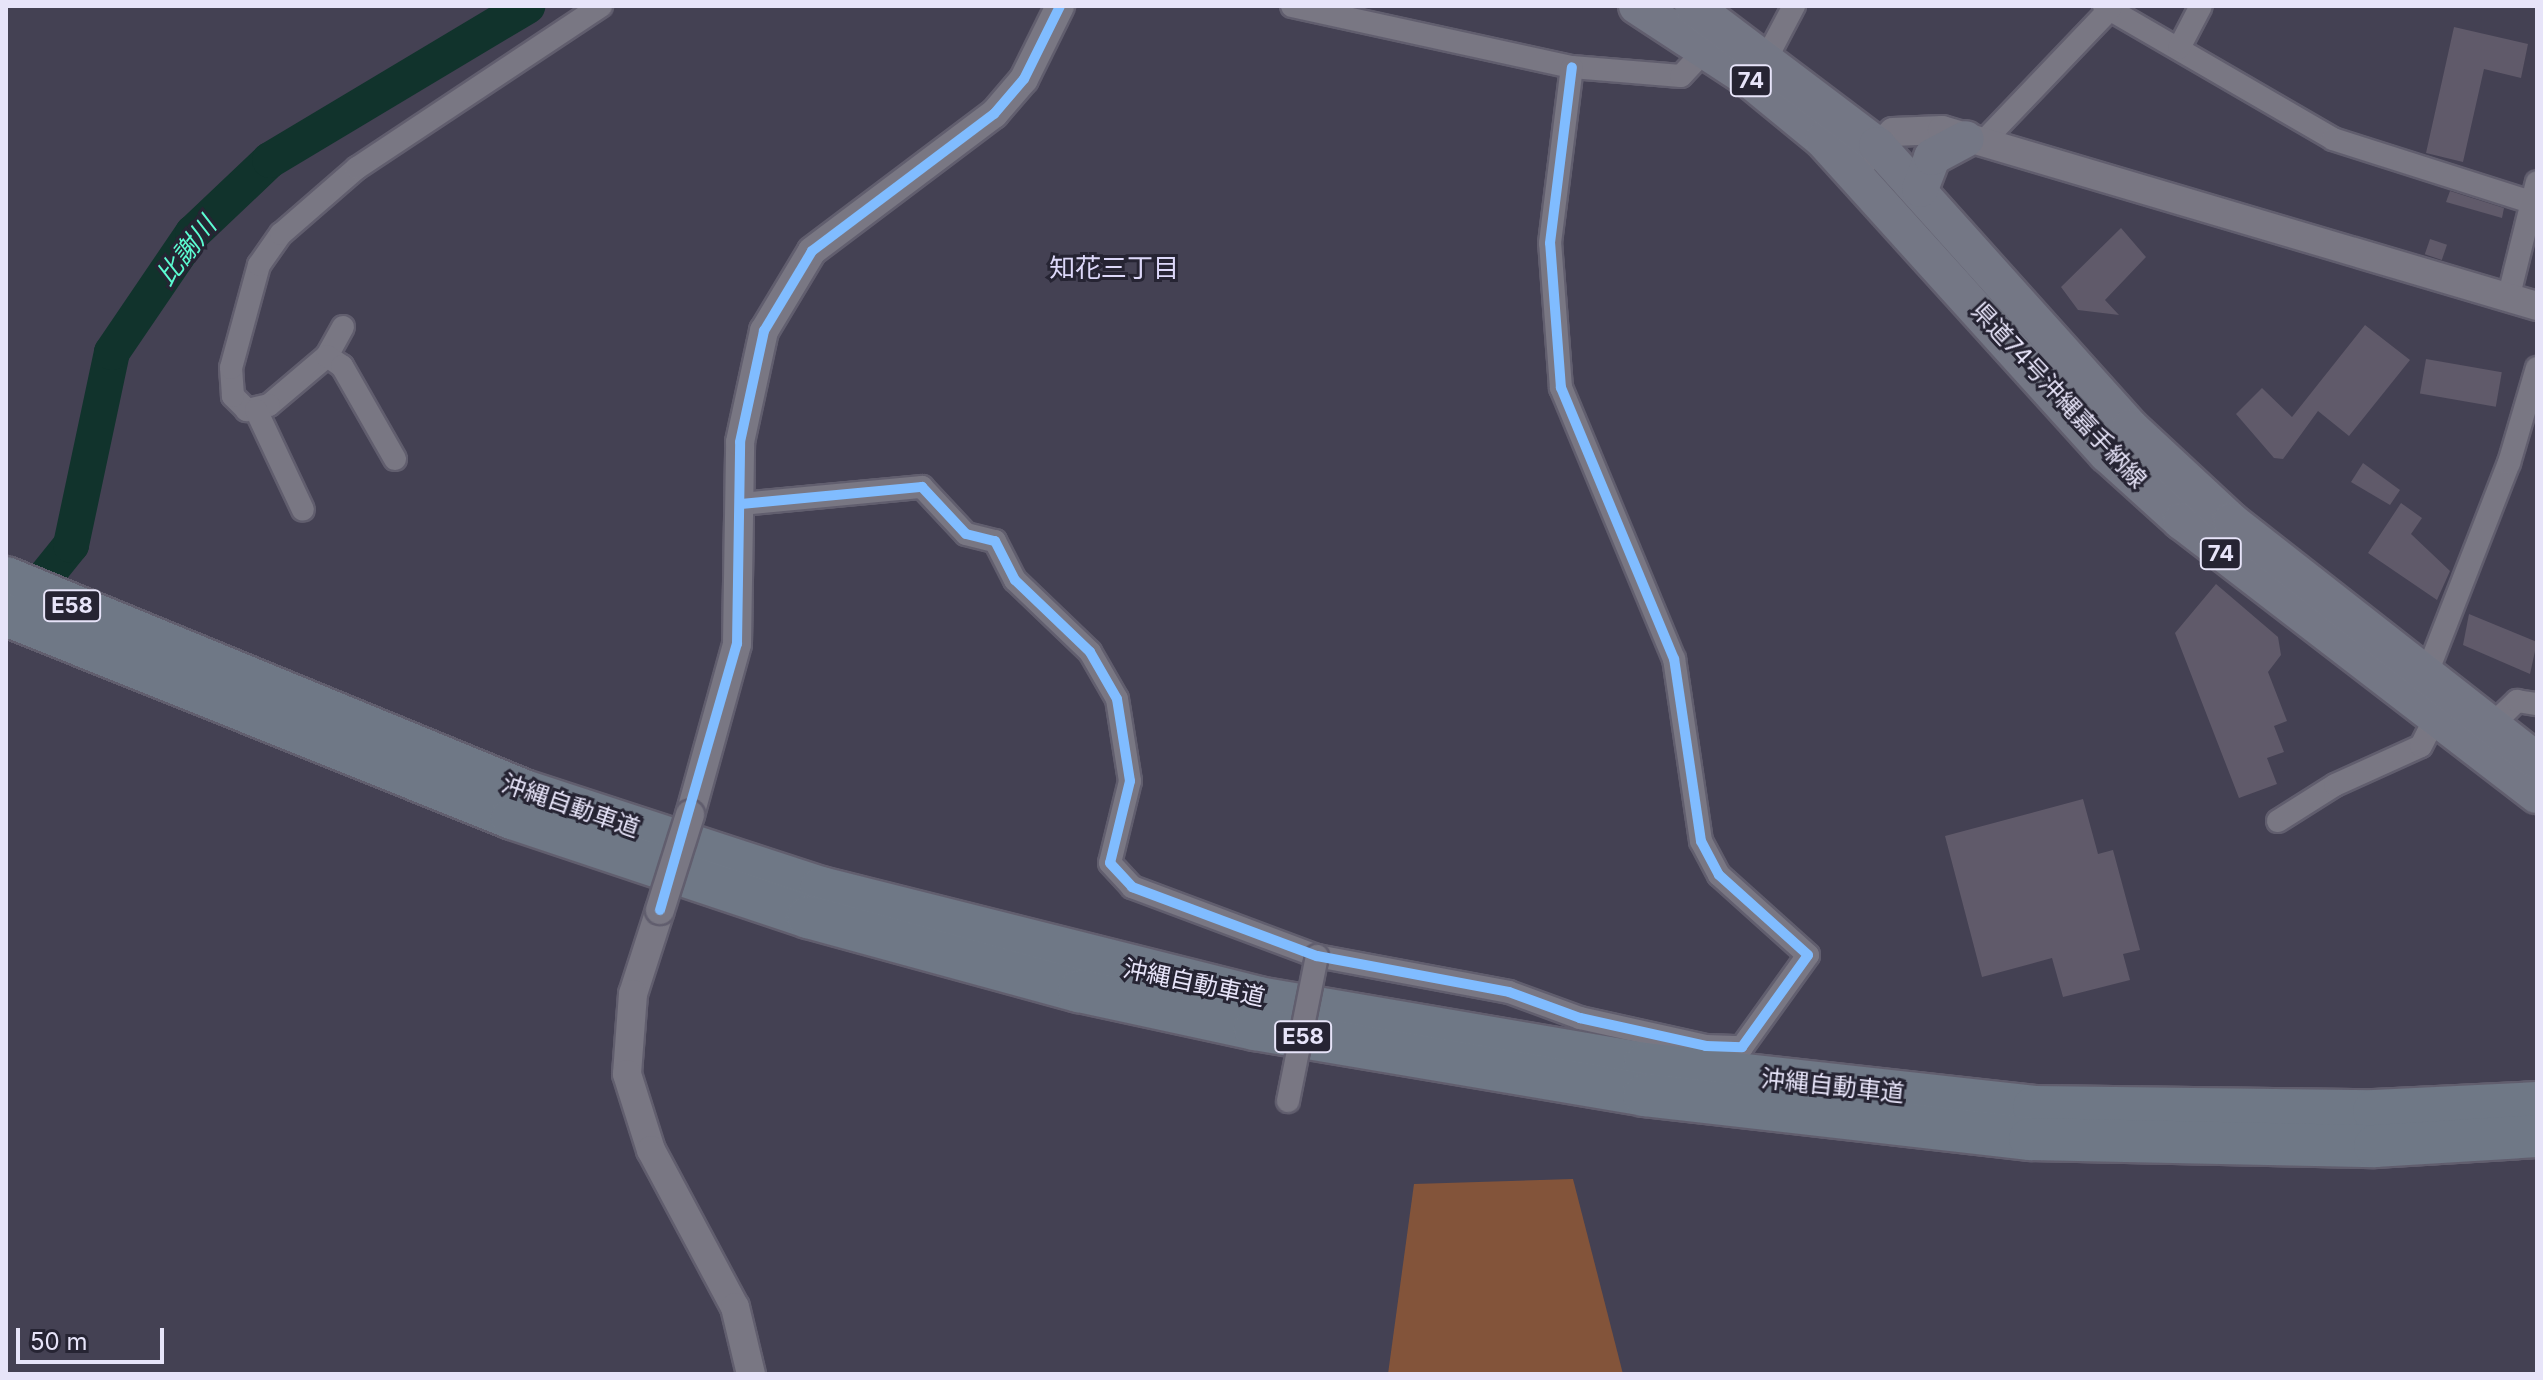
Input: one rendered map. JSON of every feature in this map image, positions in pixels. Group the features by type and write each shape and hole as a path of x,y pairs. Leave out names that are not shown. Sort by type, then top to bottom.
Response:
{"highway":[{"name":"沖縄自動車道","path":"6,578 129,649 512,818 808,917 1079,991 1255,1029 1644,1095 2030,1139 2375,1146 2537,1136"},
{"name":"沖縄自動車道","path":"6,615 129,649 524,791 821,888 1083,960 1462,1038 2034,1107 2374,1111 2537,1103"}],"main road":[{"name":"県道74号沖縄嘉手納線","path":"1637,6 1706,20 1766,59 1866,158 2107,454 2256,583 2537,795"},
{"name":"県道74号沖縄嘉手納線","path":"1706,20 1866,158 1920,189 2130,427 2231,521 2425,678 2537,761"},
{"path":"1920,189 1932,157 1973,141"}],"street":[{"path":"303,510 256,410 233,396 231,368 259,265 281,234 357,168 601,6"},
{"path":"751,1374 735,1307 651,1150 627,1074 633,994 690,815 737,644 741,504 749,384 787,285 848,219 994,114 1024,79 1060,6"},
{"path":"1292,6 1572,67 1681,76 1706,20"},
{"path":"1766,59 1794,6"},
{"path":"2179,48 2201,6"},
{"path":"1973,141 2107,8 2333,139 2533,205 2509,295"},
{"path":"741,504 922,487 966,534 995,541 1015,580 1090,652 1117,699 1130,781 1110,863 1116,875 1168,906 1317,956 1509,992 1580,1018 1706,1046 1742,1047 1808,955 1719,875 1701,841 1674,659 1561,388 1550,243 1572,67"},
{"path":"1866,158 1913,127 1973,141 2509,295 2537,306"},
{"path":"256,410 300,384 327,356 343,327"},
{"path":"327,356 342,366 395,459"},
{"path":"2278,821 2335,785 2421,746 2435,719 2425,678 2509,463 2537,368"},
{"path":"2492,725 2517,701 2537,704"},
{"path":"1288,1101 1317,956"}],"shaded area":[{"path":"1573,1179 1623,1374 1388,1374 1414,1184"}],"building":[{"path":"2454,27 2528,44 2521,78 2484,69 2463,162 2426,153"},
{"path":"2450,191 2504,208 2502,218 2446,202"},
{"path":"2121,228 2146,257 2105,300 2119,315 2078,310 2061,287"},
{"path":"2430,239 2447,245 2442,260 2425,254"},
{"path":"2365,325 2410,360 2349,436 2318,411 2283,459 2274,458 2236,414 2262,388 2292,417"},
{"path":"2426,359 2502,372 2496,407 2420,393"},
{"path":"2363,463 2400,490 2390,505 2351,482"},
{"path":"2401,503 2422,518 2411,534 2450,571 2437,600 2368,553"},
{"path":"2216,584 2278,637 2281,655 2268,672 2287,721 2274,726 2284,752 2267,758 2277,784 2239,798 2175,633"},
{"path":"2469,614 2537,642 2530,674 2463,645"},
{"path":"2083,799 2098,854 2113,850 2140,950 2123,954 2130,980 2063,997 2052,958 1982,977 1945,836"}],"waterway":[{"name":"比謝川","path":"17,612 71,545 112,352 193,233 270,160 527,6"}],"cycle path":[{"path":"660,910 737,644 740,442 764,331 812,251 994,114 1024,79 1060,6"},
{"path":"741,504 922,487 966,534 995,541 1015,580 1090,652 1117,699 1130,781 1110,863 1132,887 1317,956 1509,992 1580,1018 1706,1046 1742,1047 1808,955 1719,875 1701,841 1674,659 1561,388 1550,243 1572,67"}],"district":[{"name":"知花三丁目","path":"1114,268"}]}
